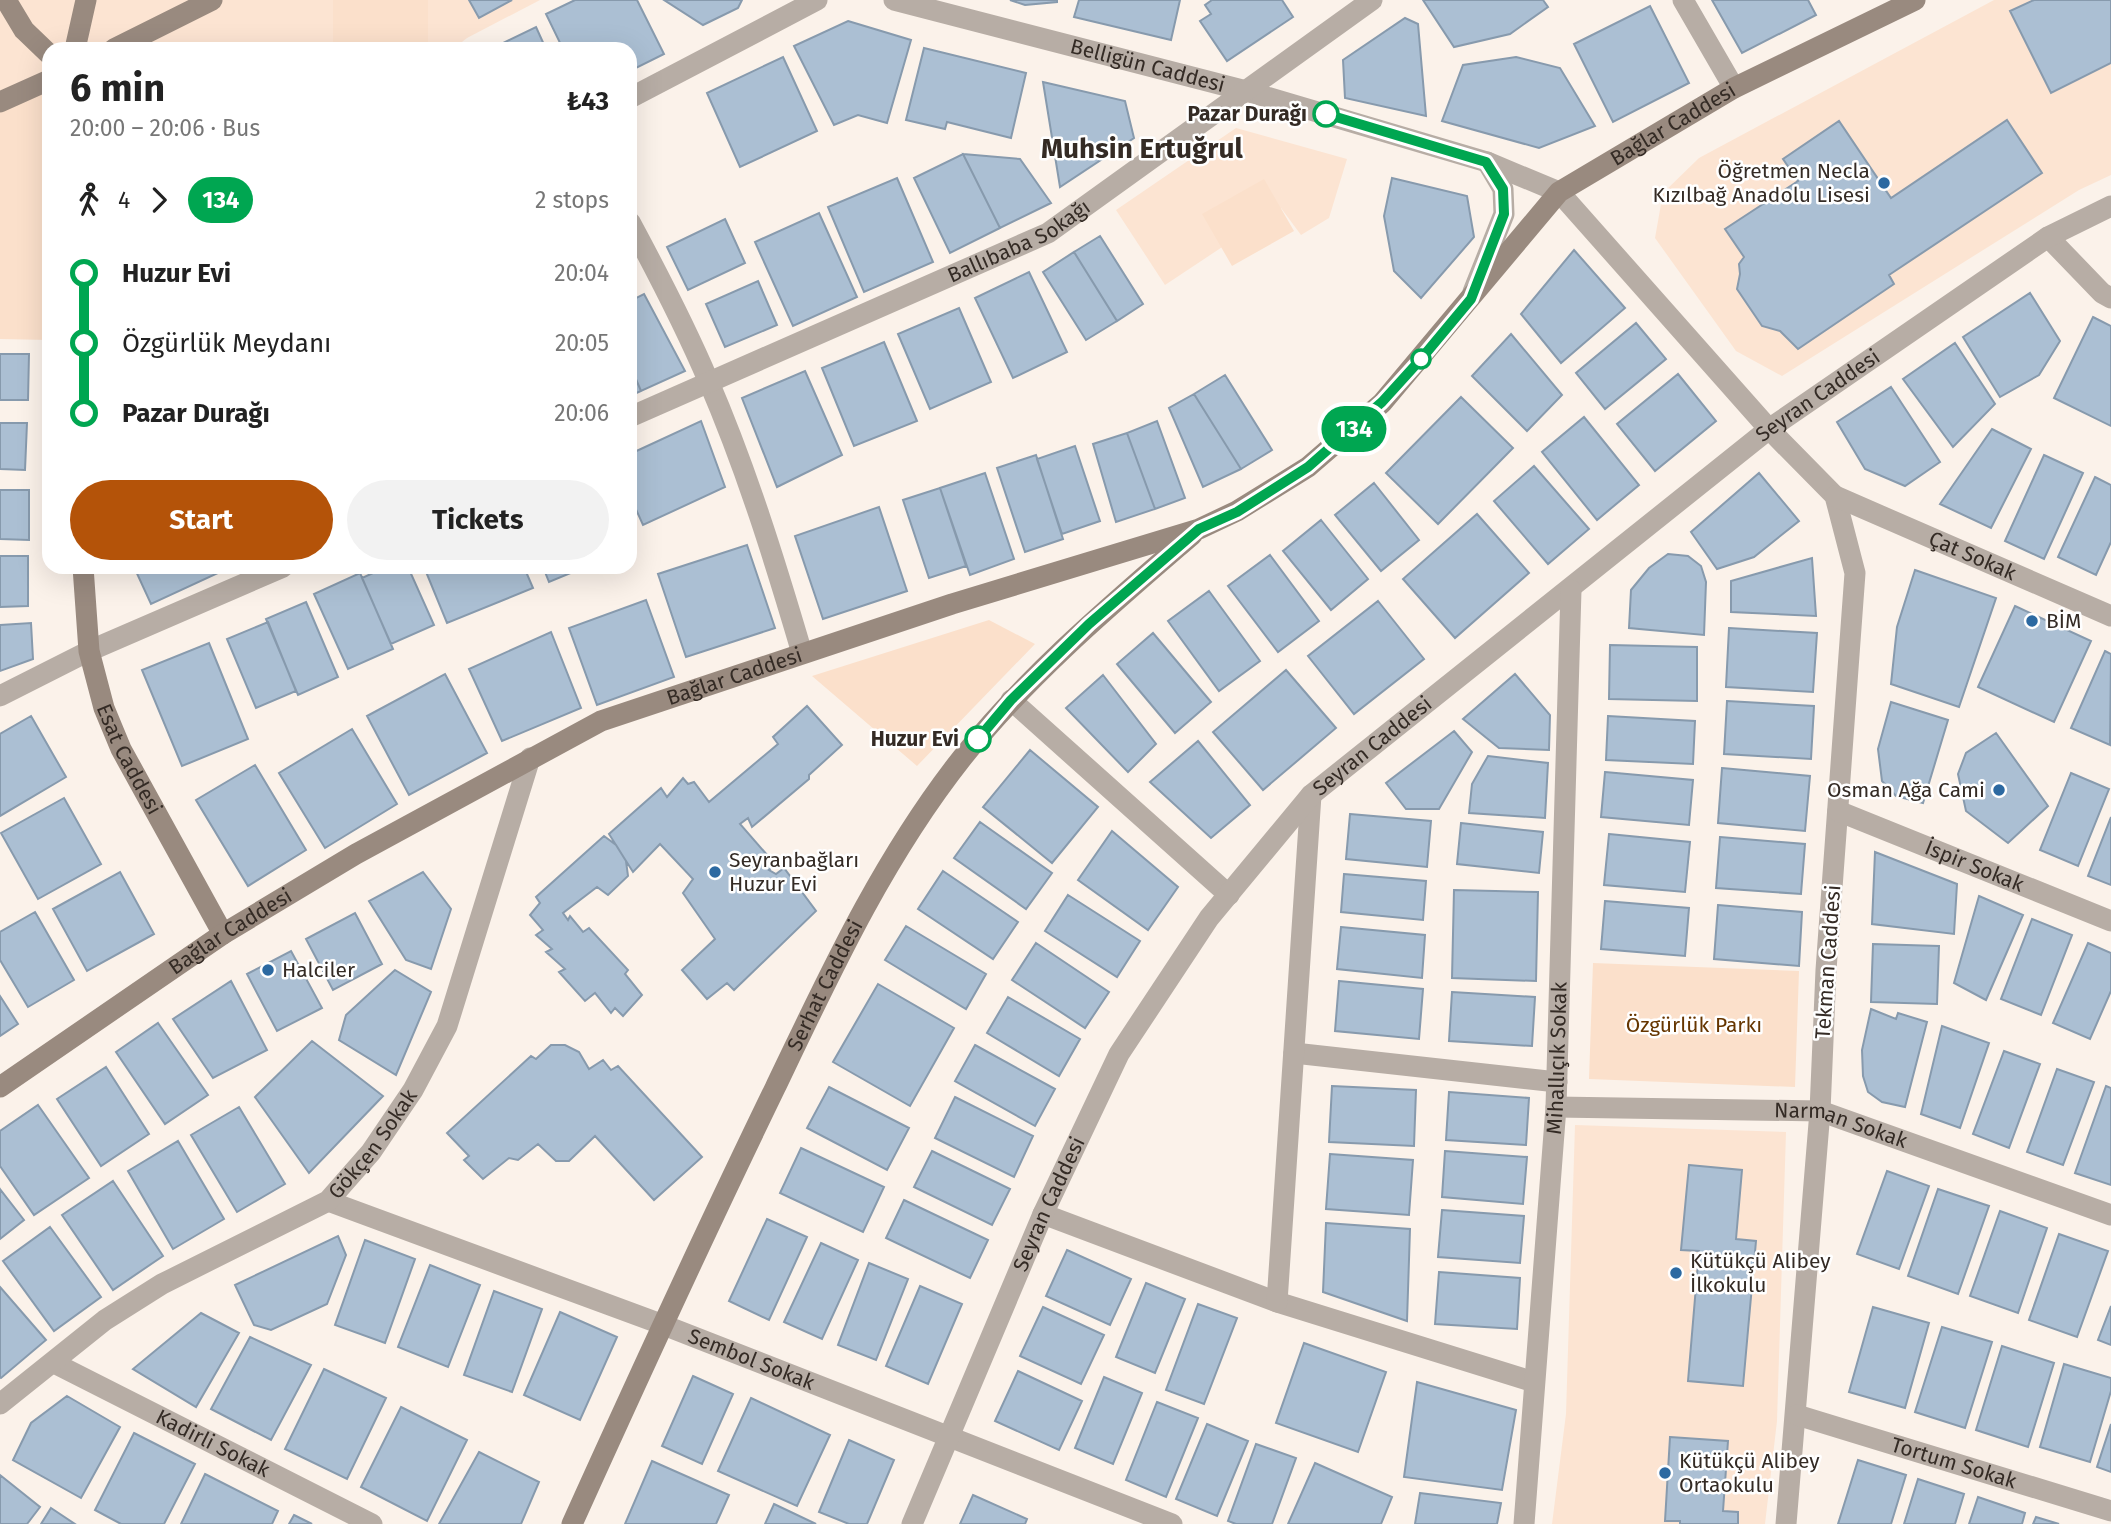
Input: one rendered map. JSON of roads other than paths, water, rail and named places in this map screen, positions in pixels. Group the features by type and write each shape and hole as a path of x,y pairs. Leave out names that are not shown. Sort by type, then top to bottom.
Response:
{"main road":[{"path":"6,0 23,30 42,48"},
{"path":"77,42 86,0"},
{"path":"128,42 212,0"},
{"name":"Bağlar Caddesi","path":"0,1087 223,934 356,854 601,720 802,653 1199,529 1268,492 1308,467 1382,402 1559,192 1734,88 1915,0"},
{"path":"0,102 42,83"},
{"name":"Serhat Caddesi","path":"572,1524 661,1324 859,914 916,821 962,758 1011,700 1089,624 1199,529"},
{"name":"Esat Caddesi","path":"84,574 89,651 104,708 121,749 223,934"}],"street":[{"path":"637,95 817,0"},
{"name":"Belligün Caddesi","path":"894,0 1246,91 1486,162 1559,192"},
{"name":"Ballıbaba Sokağı","path":"637,414 1048,233 1372,0"},
{"path":"1683,0 1734,88"},
{"name":"Bağlar Caddesi","path":"1471,299 1504,214 1503,189 1486,162"},
{"path":"1559,192 1769,429 1835,496"},
{"name":"Seyran Caddesi","path":"912,1524 1043,1214 1119,1054 1209,918 1311,794 1571,590 1769,429 2048,237 2111,206"},
{"path":"637,235 710,382 779,574 802,653"},
{"path":"2048,237 2102,293 2111,298"},
{"name":"Çat Sokak","path":"1835,496 2111,616"},
{"name":"Tekman Caddesi","path":"1786,1524 1820,1111 1826,970 1855,573 1835,496"},
{"path":"0,696 89,651 268,574"},
{"name":"Mihallıçık Sokak","path":"1524,1524 1556,1107 1571,590"},
{"path":"1011,700 1229,895"},
{"name":"Gökçen Sokak","path":"0,1404 106,1320 162,1284 328,1201 371,1152 413,1090 447,1026 530,758"},
{"path":"1277,1302 1311,794"},
{"name":"İspir Sokak","path":"1838,811 2111,921"},
{"path":"1294,1053 1557,1082"},
{"name":"Narman Sokak","path":"1556,1107 1820,1111 2111,1215"},
{"name":"Sembol Sokak","path":"328,1201 949,1434 1172,1524"},
{"path":"1043,1214 1277,1302 1534,1382"},
{"name":"Kadirli Sokak","path":"54,1363 372,1524"},
{"name":"Tortum Sokak","path":"1797,1415 2111,1511"}],"place":[{"name":"Pazar Durağı","path":"1326,114"},
{"name":"Öğretmen Necla Kızılbağ Anadolu Lisesi","path":"1884,183"},
{"name":"BİM","path":"2032,621"},
{"name":"Huzur Evi","path":"978,739"},
{"name":"Osman Ağa Cami","path":"1999,790"},
{"name":"Seyranbağları Huzur Evi","path":"715,872"},
{"name":"Halciler","path":"268,970"},
{"name":"Kütükçü Alibey İlkokulu","path":"1676,1273"},
{"name":"Kütükçü Alibey Ortaokulu","path":"1665,1473"}],"district":[{"name":"Muhsin Ertuğrul","path":"1142,148"}],"park label":[{"name":"Özgürlük Parkı","path":"1694,1025"}]}
